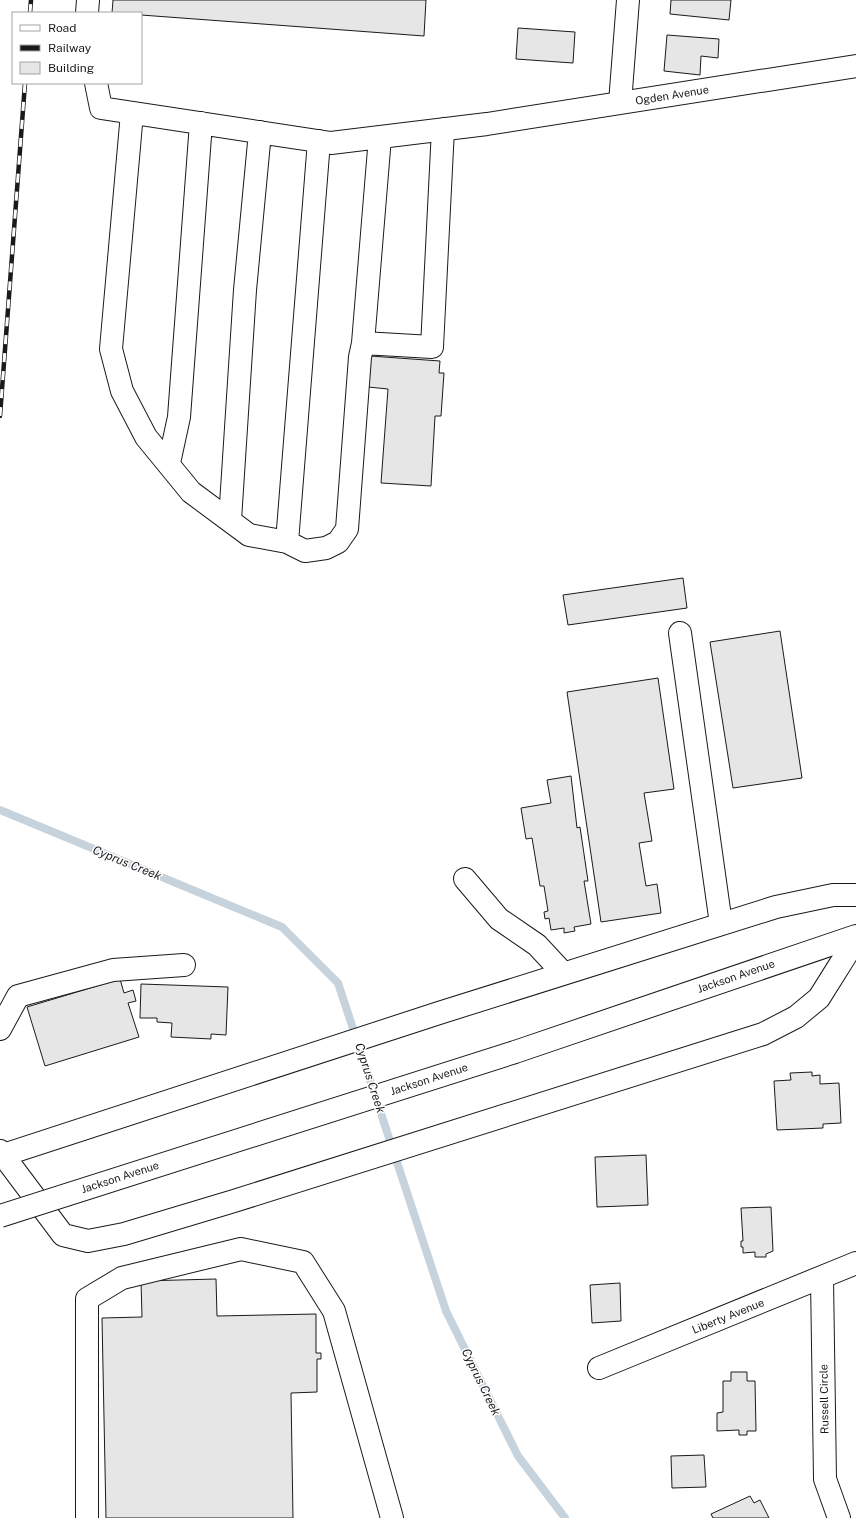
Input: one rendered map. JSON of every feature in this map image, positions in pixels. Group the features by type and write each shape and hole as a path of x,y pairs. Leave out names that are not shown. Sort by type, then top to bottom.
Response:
{"street":[{"path":"87,12 88,0"},
{"path":"620,103 628,0"},
{"name":"Ogden Avenue","path":"96,84 101,108 332,143 487,124 856,66"},
{"path":"132,113 111,349 122,391 146,437 169,463 191,492 249,535 287,542 305,551 326,548 338,542 347,529 360,357 364,343 380,137"},
{"path":"169,463 179,417 201,123"},
{"path":"364,343 432,347 444,129"},
{"path":"230,520 245,290 260,132"},
{"path":"287,542 319,141"},
{"path":"680,633 721,924"},
{"path":"465,879 499,919 537,945 563,973"},
{"path":"856,895 826,896 776,907 563,973 1,1154 63,1235 88,1241 124,1234 460,1130 769,1030 796,1017 819,998 856,939"},
{"name":"Jackson Avenue","path":"0,1216 514,1052 856,936"},
{"path":"0,1029 18,996 113,970 184,965"},
{"path":"87,1518 87,1299 122,1278 240,1249 303,1262 334,1311 392,1518"},
{"name":"Liberty Avenue","path":"599,1368 856,1263"},
{"name":"Russell Circle","path":"822,1278 825,1479 839,1518"}],"building":[{"path":"113,0 426,0 424,36 142,15 142,12 112,12"},
{"path":"671,0 731,0 729,20 670,14"},
{"path":"518,28 575,32 573,63 516,59"},
{"path":"667,35 719,39 718,58 701,56 700,75 664,71"},
{"path":"370,356 440,361 439,373 444,373 441,416 435,416 431,486 381,483 388,389 368,387"},
{"path":"683,578 687,608 568,625 563,595"},
{"path":"780,631 802,778 733,788 710,642"},
{"path":"658,678 674,789 644,793 652,841 639,843 646,886 657,884 661,913 601,922 567,692"},
{"path":"571,776 577,828 580,827 588,881 584,881 591,924 574,927 575,931 564,933 564,928 551,930 549,918 545,919 544,912 548,911 544,886 540,886 532,838 526,839 521,808 551,803 547,780"},
{"path":"120,979 124,993 133,990 136,1001 128,1003 139,1037 45,1066 27,1007"},
{"path":"141,984 228,987 226,1035 211,1034 211,1039 171,1037 172,1023 157,1022 157,1018 140,1018"},
{"path":"812,1072 812,1076 820,1075 820,1084 839,1083 841,1123 823,1124 823,1128 777,1130 774,1081 791,1080 790,1073"},
{"path":"646,1155 648,1205 597,1207 595,1157"},
{"path":"771,1207 773,1251 766,1254 766,1257 755,1257 755,1252 743,1253 743,1247 741,1247 741,1241 743,1241 741,1208"},
{"path":"216,1279 217,1316 316,1314 316,1353 321,1353 321,1359 317,1359 317,1392 291,1393 293,1518 106,1518 102,1318 142,1317 141,1281"},
{"path":"620,1283 621,1321 592,1323 590,1285"},
{"path":"731,1372 747,1372 747,1381 755,1381 756,1431 747,1431 747,1435 739,1435 739,1430 717,1431 717,1413 723,1412 723,1381 731,1381"},
{"path":"704,1455 706,1487 672,1488 671,1456"},
{"path":"750,1496 754,1503 760,1500 769,1518 713,1518 711,1514"}],"waterway":[{"name":"Cyprus Creek","path":"0,810 282,927 338,983 446,1311 518,1456 565,1518"}],"railway":[{"path":"30,12 31,0"},
{"path":"0,416 25,84"}]}
